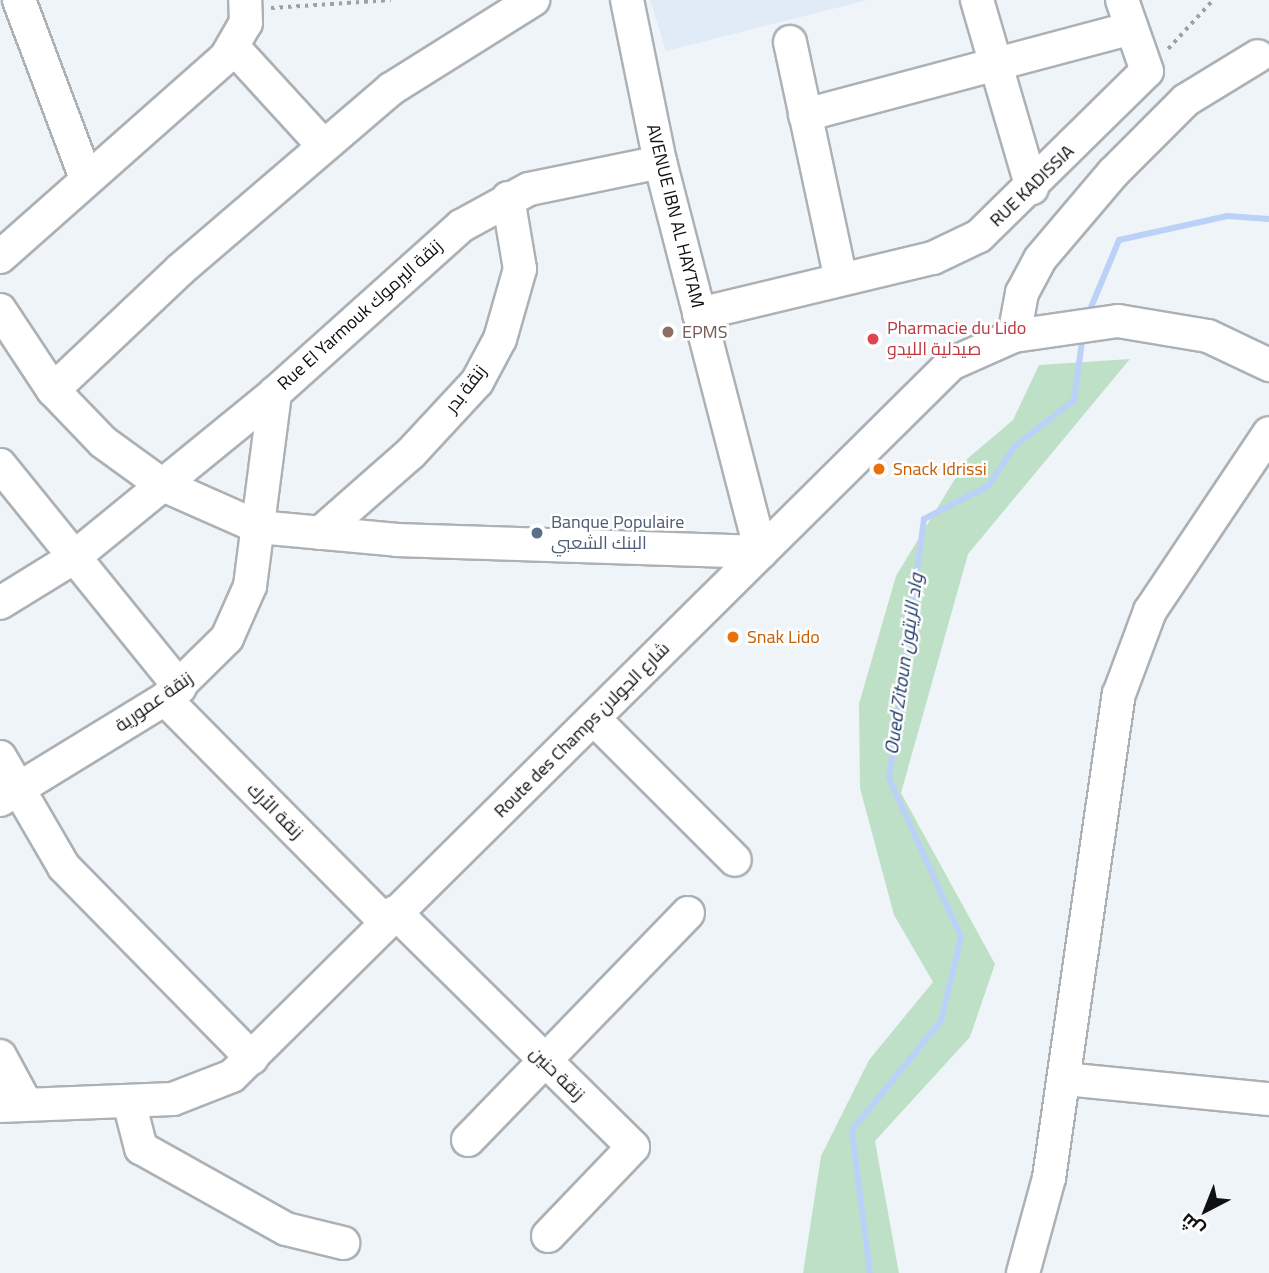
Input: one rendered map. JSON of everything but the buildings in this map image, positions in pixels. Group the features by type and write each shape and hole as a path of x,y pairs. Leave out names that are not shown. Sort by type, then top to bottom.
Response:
{"street":[{"path":"19,0 86,178"},
{"path":"53,390 323,145 436,58 533,0"},
{"name":"AVENUE IBN AL HAYTAM","path":"627,0 660,162 761,552"},
{"path":"977,0 994,69 1032,188"},
{"path":"0,257 234,48 245,5"},
{"path":"805,114 994,69 1126,14 1147,71"},
{"path":"790,42 841,279"},
{"path":"234,48 323,145"},
{"path":"1024,334 1022,293 1040,259 1113,173 1186,100 1258,56"},
{"name":"RUE KADISSIA","path":"699,314 958,250 1032,188 1147,71"},
{"name":"Rue El Yarmouk زنقة اليرموك","path":"0,603 73,558 275,393 408,268 508,198 660,162"},
{"name":"زنقة بدر","path":"320,533 403,461 477,382 500,339 520,269 508,198"},
{"path":"0,310 53,390 103,442 161,484 258,527 320,533 761,552"},
{"name":"Route des Champs شارع الجولان","path":"13,1104 129,1102 194,1094 252,1058 390,917 761,552 927,383 976,350 1024,334 1153,323 1208,335 1269,365"},
{"name":"زنقة عمورية","path":"9,795 173,693 209,661 241,615 258,527 275,393"},
{"path":"1023,1273 1049,1178 1110,737 1131,654 1183,554 1269,433"},
{"name":"زنقة الأرك","path":"0,465 173,693 390,917"},
{"path":"594,719 735,860"},
{"path":"0,757 9,795 77,882 252,1058"},
{"path":"468,1140 688,913"},
{"name":"زنقة حنين","path":"390,917 633,1147 548,1236"},
{"path":"1,1060 13,1104"},
{"path":"1064,1079 1269,1099"},
{"path":"129,1102 141,1148 286,1229 343,1243"}],"path":[{"path":"245,5 391,0"},
{"path":"1147,71 1213,0"}],"shaded area":[{"path":"650,0 868,0 666,51"}],"green space":[{"path":"1130,359 968,554 901,793 995,964 970,1037 875,1141 899,1273 803,1273 821,1156 869,1060 933,982 894,915 860,788 859,704 896,576 967,459 1013,420 1039,365"}],"waterway":[{"name":"Oued Zitoun واد الزيتون","path":"1087,317 1119,240 1227,216 1269,219"},
{"name":"Oued Zitoun واد الزيتون","path":"870,1273 852,1130 941,1021 961,937 889,778 924,519 988,486 1015,446 1074,400 1083,334"}],"place":[{"name":"EPMS","path":"668,332"},
{"name":"Pharmacie du Lido صيدلية الليدو","path":"873,339"},
{"name":"Snack Idrissi","path":"879,469"},
{"name":"Banque Populaire البنك الشعبي","path":"537,533"},
{"name":"Snak Lido","path":"733,637"}]}
